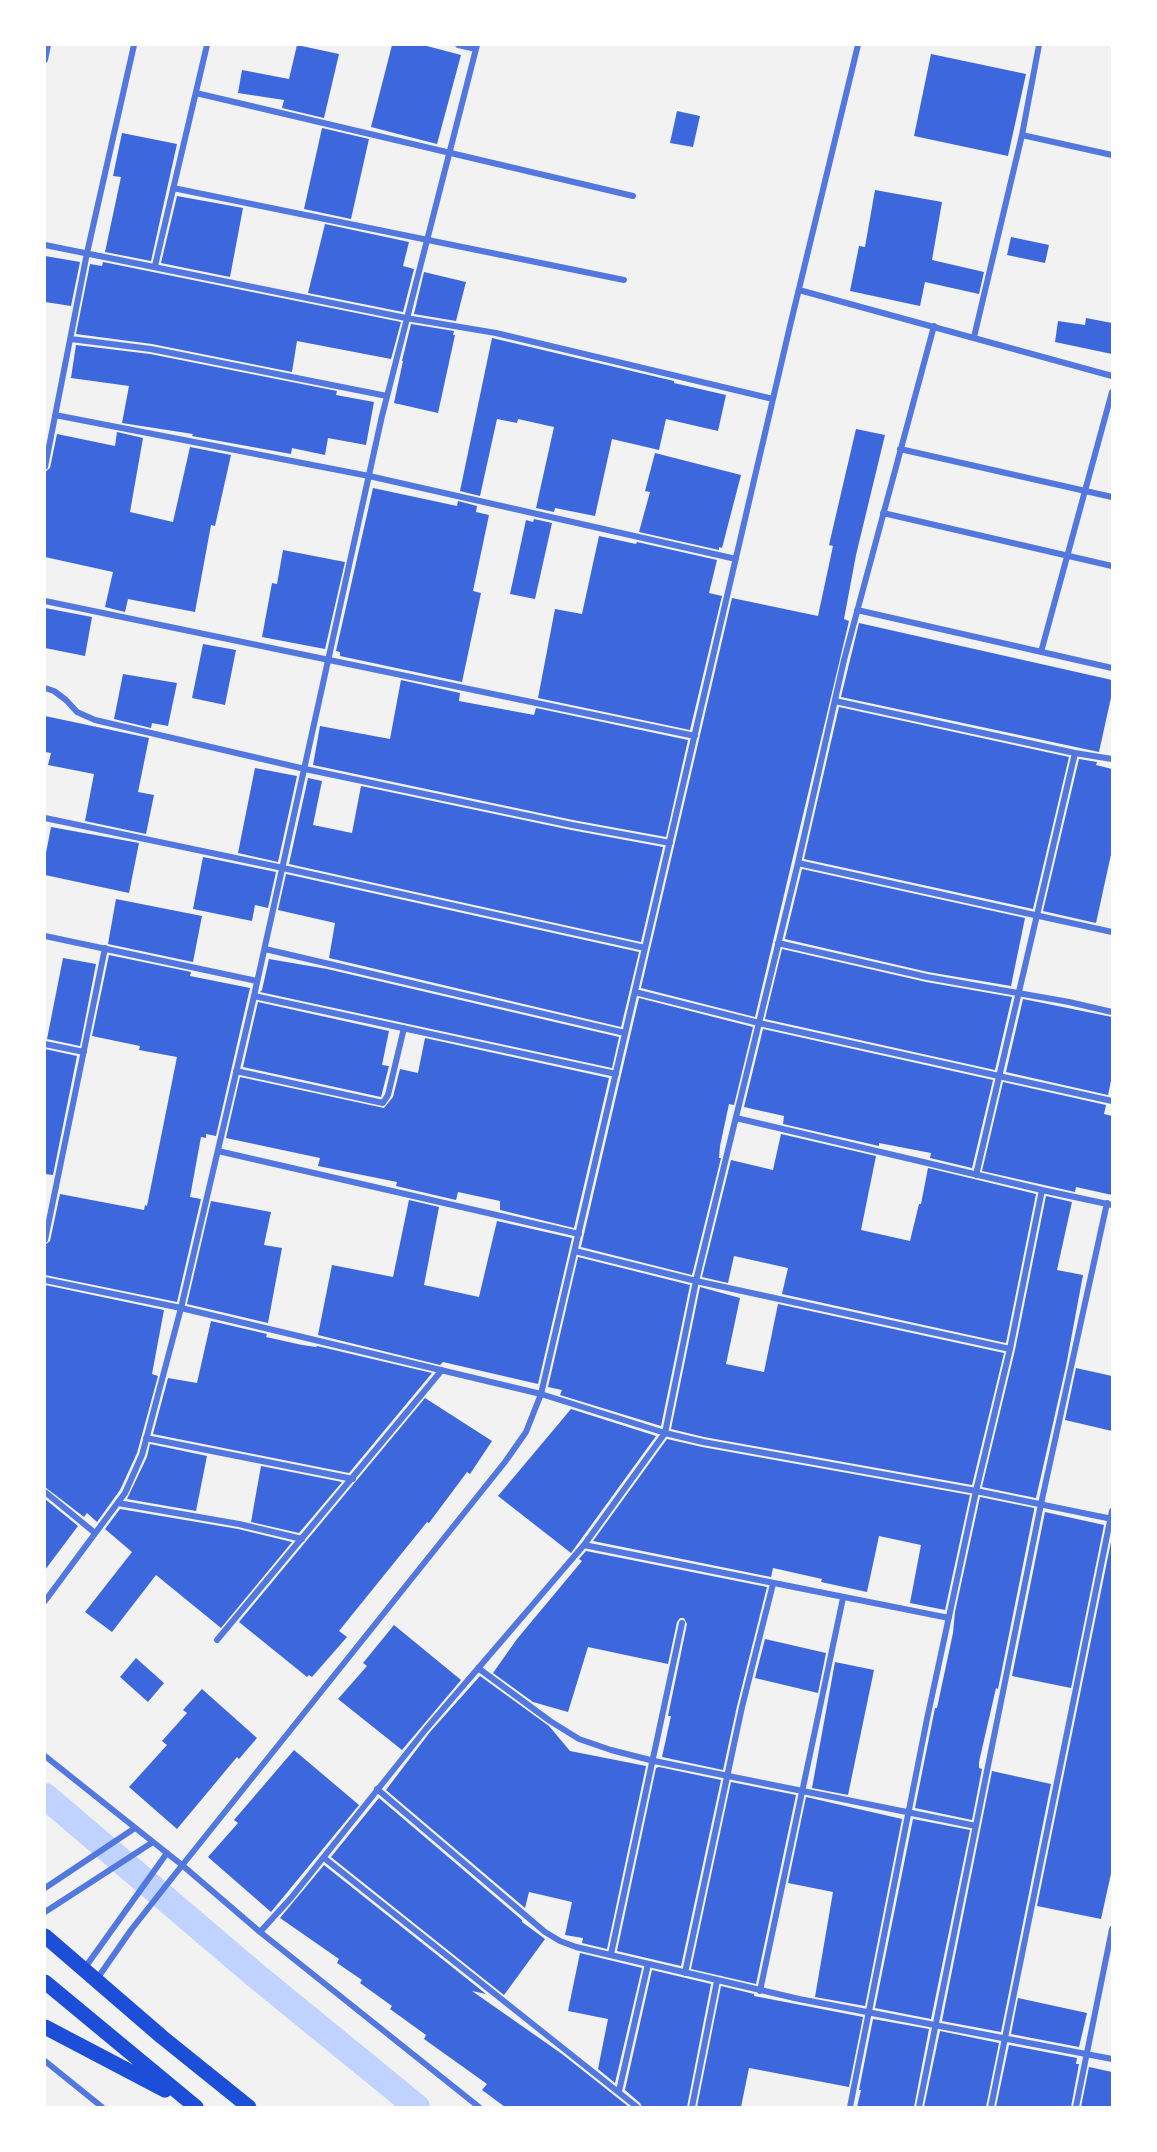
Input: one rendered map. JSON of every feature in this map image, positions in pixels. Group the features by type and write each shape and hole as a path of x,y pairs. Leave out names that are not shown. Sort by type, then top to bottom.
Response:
{"main road":[{"path":"45,1936 162,2037 249,2107"},
{"path":"45,1982 194,2105"},
{"path":"45,2027 194,2105"}],"street":[{"path":"45,60 48,45"},
{"path":"45,467 87,253 134,45"},
{"path":"155,266 207,45"},
{"path":"45,1601 125,1493 142,1455 181,1308 265,949 387,396 476,47 458,45"},
{"path":"97,1979 131,1930 182,1865 505,1462 526,1431 542,1394 773,399 858,45"},
{"path":"974,337 1022,135 1039,45"},
{"path":"196,93 633,196"},
{"path":"1022,135 1112,155"},
{"path":"173,188 624,280"},
{"path":"45,245 406,318 496,333 773,399"},
{"path":"800,290 1112,376"},
{"path":"260,1932 324,1858 377,1789 478,1668 584,1545 665,1433 696,1281 798,864 857,610 934,326"},
{"path":"71,339 151,349 387,396"},
{"path":"1041,652 1112,392"},
{"path":"55,415 369,476 736,559"},
{"path":"900,449 1112,497"},
{"path":"883,513 1112,566"},
{"path":"45,601 695,736"},
{"path":"857,610 1112,668"},
{"path":"45,688 54,691 66,700 77,712 95,720 305,769 572,825 670,843"},
{"path":"835,701 1112,759"},
{"path":"976,1174 1075,753"},
{"path":"45,819 283,868 645,948"},
{"path":"798,864 1112,932"},
{"path":"45,936 257,981"},
{"path":"778,943 927,977 1069,1002 1112,1012"},
{"path":"45,1240 105,948"},
{"path":"265,949 625,1033"},
{"path":"635,992 759,1023 1112,1101"},
{"path":"254,996 616,1074"},
{"path":"236,1071 383,1103 388,1095 404,1028"},
{"path":"45,1044 84,1052"},
{"path":"736,1118 1109,1204 1041,1504 919,2107"},
{"path":"218,1151 579,1234"},
{"path":"850,2107 908,1812 976,1491 1010,1349 1042,1190"},
{"path":"575,1251 696,1281 1010,1349"},
{"path":"45,1280 181,1308 542,1394 665,1433 1111,1516 991,2107"},
{"path":"218,1640 442,1370"},
{"path":"146,1438 353,1479"},
{"path":"45,1492 95,1533"},
{"path":"118,1503 239,1524 302,1539"},
{"path":"584,1545 949,1618"},
{"path":"685,1973 742,1707 773,1584"},
{"path":"760,1991 843,1598"},
{"path":"611,1954 682,1623"},
{"path":"478,1668 550,1721 579,1739 611,1750 654,1761 976,1826"},
{"path":"45,1756 479,2107"},
{"path":"377,1789 545,1932 576,1947 760,1991 1112,2059"},
{"path":"45,1888 135,1828"},
{"path":"45,1912 153,1842"},
{"path":"84,1969 167,1853"},
{"path":"324,1858 637,2107"},
{"path":"1076,2107 1112,1929"},
{"path":"619,2091 648,1964"},
{"path":"692,2107 717,1981"},
{"path":"45,2073 47,2063 102,2107"}],"building":[{"path":"297,45 339,54 324,118 282,108 284,100 238,93 242,70 289,79"},
{"path":"392,45 423,45 461,55 437,144 371,127"},
{"path":"931,54 1026,74 1008,156 914,136"},
{"path":"677,111 700,116 693,147 670,143"},
{"path":"322,128 369,139 351,219 304,209"},
{"path":"122,133 177,144 151,261 105,252 121,177 113,176"},
{"path":"875,190 942,202 932,260 984,272 979,294 925,282 920,306 850,291 859,246 865,247"},
{"path":"177,196 243,208 230,277 161,263"},
{"path":"325,224 409,242 403,266 414,269 403,312 308,293"},
{"path":"1011,237 1049,245 1045,263 1007,255"},
{"path":"45,256 80,262 71,306 45,302"},
{"path":"103,262 401,322 391,359 297,341 292,372 152,344 76,334 90,264 102,266"},
{"path":"424,272 466,282 456,321 414,314"},
{"path":"1086,318 1112,323 1112,354 1055,342 1058,321 1085,325"},
{"path":"411,324 454,331 438,413 394,403"},
{"path":"492,338 726,395 718,431 666,419 659,450 612,439 595,516 555,508 554,512 536,508 554,427 518,419 517,423 497,419 480,496 460,491"},
{"path":"76,345 150,354 337,391 336,395 374,402 366,445 328,438 325,455 292,448 291,454 192,436 193,434 122,423 129,386 71,378"},
{"path":"856,429 885,435 856,555 844,619 849,621 755,1017 641,988 732,598 818,616 833,546 829,545"},
{"path":"117,432 143,438 130,512 173,522 190,447 231,455 215,526 211,525 195,612 128,599 125,612 105,607 113,572 45,557 45,472 50,468 57,434 115,446"},
{"path":"655,453 741,475 722,548 719,547 719,550 639,532 650,492 645,491"},
{"path":"373,488 457,506 458,501 477,506 476,512 489,515 473,591 481,593 462,682 340,656 340,652 336,651"},
{"path":"534,519 552,523 535,599 510,594 526,520 533,522"},
{"path":"599,536 717,560 709,593 722,596 690,730 538,698 555,609 582,614"},
{"path":"283,550 345,562 325,649 262,637 272,583 277,584"},
{"path":"45,608 92,617 85,656 45,648"},
{"path":"859,623 1112,680 1112,693 1099,752 841,697"},
{"path":"203,644 236,650 225,705 192,698"},
{"path":"123,674 177,683 168,726 152,723 151,728 114,719"},
{"path":"401,680 460,693 459,701 534,715 536,708 688,740 666,837 573,820 313,765 320,726 390,739"},
{"path":"839,707 1069,757 1033,909 804,859"},
{"path":"45,716 149,738 138,792 154,795 146,834 85,821 94,774 48,765 51,753 45,752"},
{"path":"1079,759 1097,762 1096,765 1112,769 1112,850 1096,923 1043,911"},
{"path":"255,768 297,776 278,862 238,853"},
{"path":"308,778 322,781 313,825 352,833 361,786 663,847 641,942 289,864"},
{"path":"51,827 139,843 129,893 45,875 45,858"},
{"path":"203,857 276,872 268,908 255,905 252,921 193,909"},
{"path":"802,869 1025,918 1011,986 928,972 785,939"},
{"path":"286,874 639,952 621,1027 329,958 335,923 278,910"},
{"path":"116,899 202,916 193,962 108,944"},
{"path":"782,949 926,982 1012,997 995,1070 765,1019"},
{"path":"109,955 191,972 190,976 250,988 216,1136 206,1134 206,1138 201,1137 190,1197 201,1199 177,1302 45,1275 45,1245 50,1241 60,1194 144,1210 145,1205 147,1206 177,1057 139,1050 140,1046 92,1036"},
{"path":"63,958 96,964 80,1046 47,1039"},
{"path":"269,959 327,969 619,1037 612,1068 260,992"},
{"path":"639,998 753,1027 734,1105 729,1104 720,1146 719,1158 721,1158 692,1275 581,1247"},
{"path":"1023,999 1112,1017 1112,1076 1108,1095 1006,1072"},
{"path":"258,1002 389,1031 382,1065 389,1066 381,1097 243,1067"},
{"path":"763,1029 993,1080 972,1168 930,1158 931,1153 879,1143 879,1146 783,1124 784,1116 744,1107"},
{"path":"425,1038 609,1078 574,1228 500,1210 500,1201 458,1192 456,1200 396,1186 397,1182 318,1166 320,1158 226,1138 240,1077 384,1108 393,1097 400,1069 418,1073"},
{"path":"45,1049 77,1056 53,1175 45,1174"},
{"path":"1003,1082 1106,1105 1104,1114 1112,1116 1112,1195 1076,1187 1075,1192 982,1171"},
{"path":"781,1134 876,1156 861,1230 910,1241 919,1204 921,1204 928,1168 1036,1194 1006,1343 782,1294 788,1268 734,1256 728,1283 702,1277 731,1160 773,1170"},
{"path":"1046,1196 1072,1202 1057,1270 1083,1275 1066,1366 1036,1498 982,1487 1015,1350"},
{"path":"409,1200 439,1207 424,1285 479,1297 497,1221 572,1238 538,1384 443,1362 440,1365 318,1335 332,1265 393,1277"},
{"path":"211,1201 271,1212 264,1245 282,1248 268,1323 187,1304"},
{"path":"578,1257 690,1285 661,1426 560,1395 562,1390 548,1387"},
{"path":"45,1285 164,1310 152,1374 158,1376 137,1453 120,1490 97,1522 87,1513 84,1517 45,1487"},
{"path":"700,1287 740,1298 726,1364 764,1372 778,1304 1004,1353 972,1485 704,1437 671,1429"},
{"path":"211,1321 267,1334 266,1337 317,1346 432,1373 349,1473 153,1434 168,1378 197,1383"},
{"path":"1076,1368 1112,1376 1112,1431 1065,1420"},
{"path":"425,1398 492,1441 470,1474 467,1472 429,1523 427,1522 339,1631 347,1637 312,1677 309,1675 307,1677 239,1622"},
{"path":"571,1409 656,1436 571,1553 498,1496"},
{"path":"667,1439 970,1495 945,1610 910,1603 921,1545 879,1536 867,1592 773,1568 771,1577 593,1541"},
{"path":"150,1444 207,1456 196,1511 127,1499 147,1457"},
{"path":"261,1466 342,1482 299,1533 251,1522"},
{"path":"980,1497 1034,1508 1034,1510 998,1689 996,1688 979,1762 979,1768 982,1769 972,1820 915,1808"},
{"path":"45,1499 78,1526 45,1570"},
{"path":"120,1509 238,1529 292,1542 221,1628 156,1575 112,1632 85,1612 132,1552 105,1529"},
{"path":"1045,1512 1104,1525 1071,1688 1012,1676"},
{"path":"1112,1537 1112,1869 1101,1919 1037,1906"},
{"path":"586,1551 767,1587 723,1770 662,1757 687,1624 684,1618 680,1618 677,1622 668,1664 588,1647 568,1712 533,1702 493,1673 517,1639 582,1561 579,1559"},
{"path":"394,1625 461,1680 402,1750 338,1699 367,1666 363,1663"},
{"path":"765,1639 826,1653 818,1693 755,1678"},
{"path":"136,1658 164,1683 148,1702 120,1677"},
{"path":"835,1662 874,1670 848,1795 812,1788"},
{"path":"480,1676 549,1726 570,1751 646,1766 607,1949 582,1943 583,1938 565,1935 572,1902 529,1892 525,1908 386,1790 430,1732"},
{"path":"202,1689 257,1738 239,1759 237,1757 177,1829 129,1787 167,1745 162,1741 187,1713 183,1710"},
{"path":"294,1750 359,1805 271,1912 208,1857 238,1823 234,1820"},
{"path":"656,1768 721,1780 681,1966 617,1951"},
{"path":"992,1771 1051,1784 1001,2032 942,2021"},
{"path":"731,1782 796,1795 756,1984 691,1969"},
{"path":"806,1797 902,1819 865,2006 815,1997 833,1892 788,1883"},
{"path":"379,1798 522,1922 545,1939 504,1995 331,1857"},
{"path":"913,1819 970,1830 931,2019 875,2008"},
{"path":"324,1865 486,1994 472,1991 562,2054 629,2107 505,2107 482,2090 487,2084 424,2039 426,2035 390,2009 392,2006 360,1983 362,1980 337,1963 339,1959 280,1918"},
{"path":"580,1953 642,1968 615,2083 598,2069 608,2019 568,2011"},
{"path":"652,1970 711,1984 687,2107 642,2107 625,2090"},
{"path":"721,1986 754,1994 754,1996 863,2017 849,2087 749,2068 741,2107 697,2107"},
{"path":"1018,1998 1087,2013 1079,2047 1011,2034"},
{"path":"873,2019 929,2029 914,2107 857,2107"},
{"path":"940,2031 999,2043 986,2107 924,2107"},
{"path":"1009,2045 1077,2058 1076,2064 1079,2064 1071,2107 996,2107"},
{"path":"1089,2067 1112,2072 1112,2107 1081,2107"}],"waterway":[{"path":"45,1796 254,1974 417,2107"}]}
